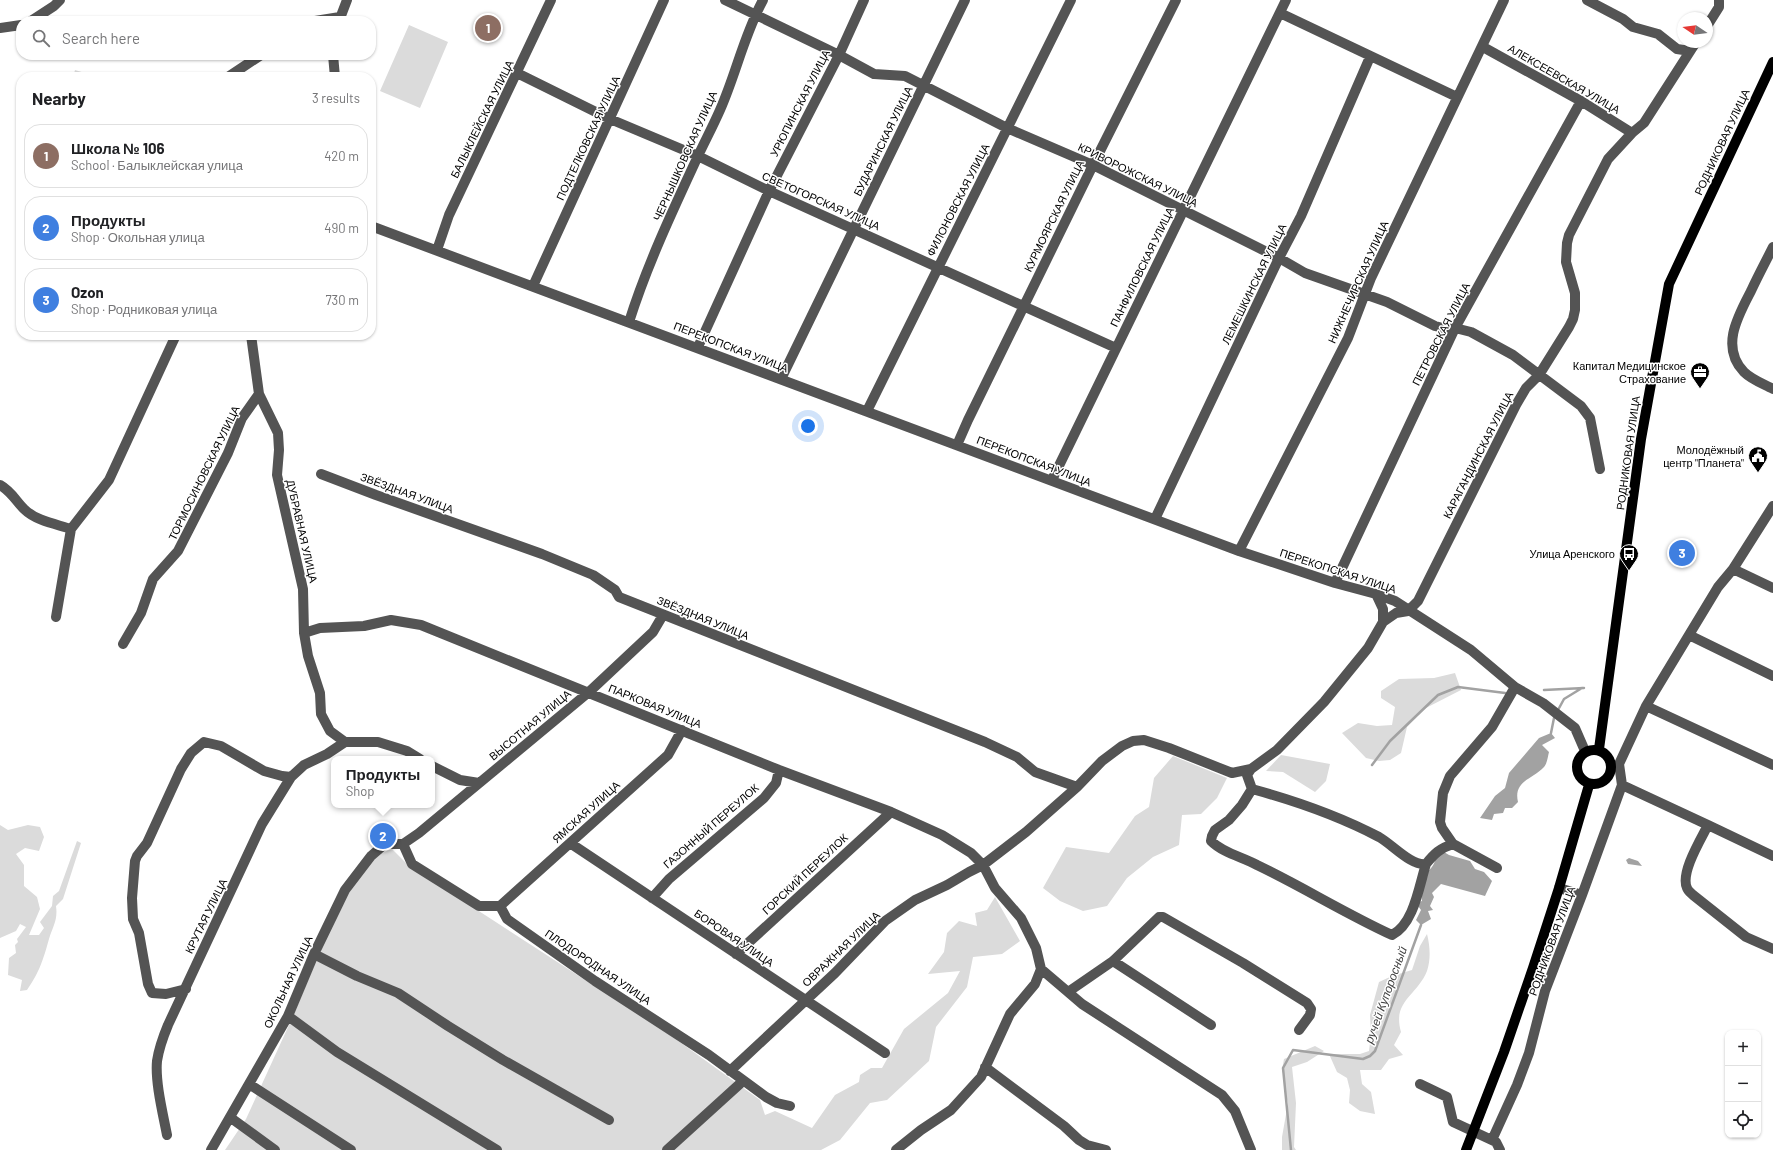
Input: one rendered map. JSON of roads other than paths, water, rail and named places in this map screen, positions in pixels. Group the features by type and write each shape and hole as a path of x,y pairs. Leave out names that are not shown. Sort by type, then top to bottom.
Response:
{"main road":[{"name":"РОДНИКОВАЯ УЛИЦА","path":"1616,772 1610,758 1599,749 1641,438 1669,284 1773,62"},
{"path":"1599,749 1585,751 1576,763 1578,776 1589,785 1603,783 1616,772"},
{"name":"РОДНИКОВАЯ УЛИЦА","path":"1466,1150 1474,1133 1504,1052 1559,888 1589,785"}],"street":[{"path":"39,16 60,0"},
{"path":"340,16 347,0"},
{"name":"БАЛЫКЛЕЙСКАЯ УЛИЦА","path":"437,250 448,215 517,74 551,0"},
{"name":"ПОДТЕЛКОВСКАЯ УЛИЦА","path":"533,286 664,0"},
{"name":"КРИВОРОЖСКАЯ УЛИЦА","path":"724,0 839,54 874,74 905,76 1007,128 1093,165 1279,258 1305,273 1387,302 1435,326 1447,329 1455,328 1471,332 1513,355 1581,406 1590,418 1600,469"},
{"name":"ЧЕРНЫШКОВСКАЯ УЛИЦА","path":"629,322 641,287 698,156 721,109 756,14 764,0"},
{"name":"УРЮПИНСКАЯ УЛИЦА","path":"698,348 769,191 839,54 864,0"},
{"name":"БУДАРИНСКАЯ УЛИЦА","path":"780,379 965,0"},
{"name":"ФИЛОНОВСКАЯ УЛИЦА","path":"867,411 1071,0"},
{"name":"КУРМОЯРСКАЯ УЛИЦА","path":"958,445 968,420 1023,307 1176,0"},
{"name":"ПАНФИЛОВСКАЯ УЛИЦА","path":"1052,480 1286,0"},
{"name":"НИЖНЕЧИРСКАЯ УЛИЦА","path":"1239,551 1348,338 1370,278 1504,0"},
{"path":"1587,0 1623,19 1633,27 1658,34 1677,49 1690,51"},
{"path":"1713,16 1719,7 1719,1"},
{"path":"1280,12 1370,57 1457,97"},
{"path":"0,28 16,26"},
{"name":"АЛЕКСЕЕВСКАЯ УЛИЦА","path":"1482,47 1581,101 1632,133"},
{"name":"КАРАГАНДИНСКАЯ УЛИЦА","path":"1408,611 1421,595 1516,405 1526,388 1539,375 1569,327 1575,310 1575,293 1566,262 1567,243 1570,234 1608,159 1632,133 1644,123 1692,48"},
{"name":"ЛЕМЕШКИНСКАЯ УЛИЦА","path":"1155,519 1279,258 1301,216 1370,57"},
{"path":"236,72 254,60"},
{"path":"333,60 334,72"},
{"name":"СВЕТОГОРСКАЯ УЛИЦА","path":"517,74 610,119 698,156 769,191 1116,348"},
{"name":"ПЕТРОВСКАЯ УЛИЦА","path":"1335,583 1455,328 1581,101"},
{"path":"376,228 437,250"},
{"path":"1773,247 1735,324 1732,340 1736,359 1743,372 1773,389"},
{"name":"ПЕРЕКОПСКАЯ УЛИЦА","path":"437,250 1239,551 1395,601 1408,611 1471,650 1515,687 1543,704 1575,728 1585,751"},
{"path":"56,617 71,529 109,480 174,340"},
{"name":"ДУБРАВНАЯ УЛИЦА","path":"251,340 259,394 278,433 279,450 277,475 303,588 304,633 308,656 320,693 320,714 330,731 345,742"},
{"name":"ТОРМОСИНОВСКАЯ УЛИЦА","path":"123,644 141,613 153,579 178,551 228,453 242,418 259,394"},
{"name":"ЗВЁЗДНАЯ УЛИЦА","path":"321,474 542,554 579,569 597,577 615,590 619,597 985,742 1017,757 1035,772 1077,786"},
{"path":"0,485 7,488 25,510 42,520 71,529"},
{"name":"РОДНИКОВАЯ УЛИЦА","path":"1492,1140 1524,1066 1545,991 1622,785 1616,772 1619,764 1646,706 1718,587 1732,569 1773,506"},
{"path":"1732,569 1773,588"},
{"path":"1376,594 1383,609 1384,622"},
{"path":"1252,789 1247,775 1251,769 1277,750 1324,702 1368,648 1384,622 1396,613 1408,611"},
{"name":"ВЫСОТНАЯ УЛИЦА","path":"403,844 419,833 589,692 653,632 663,615"},
{"name":"ПАРКОВАЯ УЛИЦА","path":"304,633 320,628 364,626 391,620 421,625 779,770 891,812 942,835 971,853 983,864"},
{"path":"1689,635 1773,676"},
{"path":"1497,868 1453,844 1442,828 1440,822 1442,793 1456,768 1492,727 1515,687"},
{"path":"1646,706 1773,766"},
{"name":"ЯМСКАЯ УЛИЦА","path":"500,906 668,755 682,730"},
{"name":"ОВРАЖНАЯ УЛИЦА","path":"730,1072 854,953 885,921 915,900 947,885 983,864 1026,832 1077,786 1102,761 1122,746 1133,741 1144,740 1169,748 1232,773 1251,769"},
{"path":"186,989 166,994 152,993 148,984 139,933 133,919 132,898 135,861 137,856 147,843 181,769 191,753 204,742 221,746 264,771 291,777"},
{"path":"345,742 378,742 406,751 415,756"},
{"name":"КРУТАЯ УЛИЦА","path":"167,1135 157,1062 163,1038 206,941 243,868 262,824 291,777 304,765 327,754 345,742"},
{"path":"435,768 460,780 479,783"},
{"name":"ГАЗОННЫЙ ПЕРЕУЛОК","path":"652,898 669,879 764,798 776,782 779,770"},
{"path":"1622,785 1773,856"},
{"path":"1252,789 1238,810 1229,820 1215,830 1211,841 1217,847 1258,865 1358,919 1392,935 1399,931 1409,919 1426,864 1435,853 1443,847 1453,844"},
{"path":"1252,789 1288,799 1336,817 1380,838 1418,864 1426,864"},
{"name":"ГОРСКИЙ ПЕРЕУЛОК","path":"736,954 891,812"},
{"path":"1708,825 1688,867 1686,879 1687,889 1746,937 1773,949"},
{"name":"БОРОВАЯ УЛИЦА","path":"570,843 885,1053"},
{"name":"ОКОЛЬНАЯ УЛИЦА","path":"211,1150 231,1118 288,1016 314,954 345,890 371,856 385,844 403,844"},
{"path":"403,844 412,864 479,906 500,906"},
{"path":"896,1150 921,1130 951,1110 981,1077 1010,1014 1036,984 1041,969 1036,948 1024,924 995,888 983,864"},
{"path":"1559,888 1582,895"},
{"name":"ПЛОДОРОДНАЯ УЛИЦА","path":"500,906 507,919 595,981 709,1055 730,1072 766,1097 776,1103 790,1106"},
{"path":"1068,992 1113,961 1159,917 1163,917 1243,963 1307,1003 1311,1008 1310,1015 1299,1030"},
{"path":"314,954 357,976 398,993 484,1049 609,1120"},
{"path":"1113,961 1211,1025"},
{"path":"1041,969 1082,1004 1222,1096 1235,1111 1251,1150"},
{"path":"288,1016 337,1052 497,1150"},
{"path":"985,1067 1064,1126 1079,1140 1087,1145 1106,1150"},
{"path":"667,1150 743,1081"},
{"path":"249,1084 351,1150"},
{"path":"1420,1084 1447,1097 1453,1122 1496,1142 1500,1150"},
{"path":"231,1118 274,1150"}],"waterway":[{"name":"ручей Купоросный","path":"1372,765 1390,741 1438,695 1458,687 1505,693"},
{"name":"ручей Купоросный","path":"1558,710 1564,699 1582,688"},
{"name":"ручей Купоросный","path":"1544,690 1584,688"},
{"name":"ручей Купоросный","path":"1551,733 1554,718"},
{"name":"ручей Купоросный","path":"1291,1150 1283,1068 1293,1050 1363,1059 1370,1056 1375,1051 1421,925"}],"place":[{"name":"Школа № 106","path":"488,28"},
{"name":"Капитал Медицинское Страхование","path":"1700,389"},
{"name":"Молодёжный центр \"Планета\"","path":"1758,473"},
{"name":"Ozon","path":"1682,553"},
{"name":"Улица Аренского","path":"1629,571"},
{"name":"Продукты","path":"383,836"}]}
